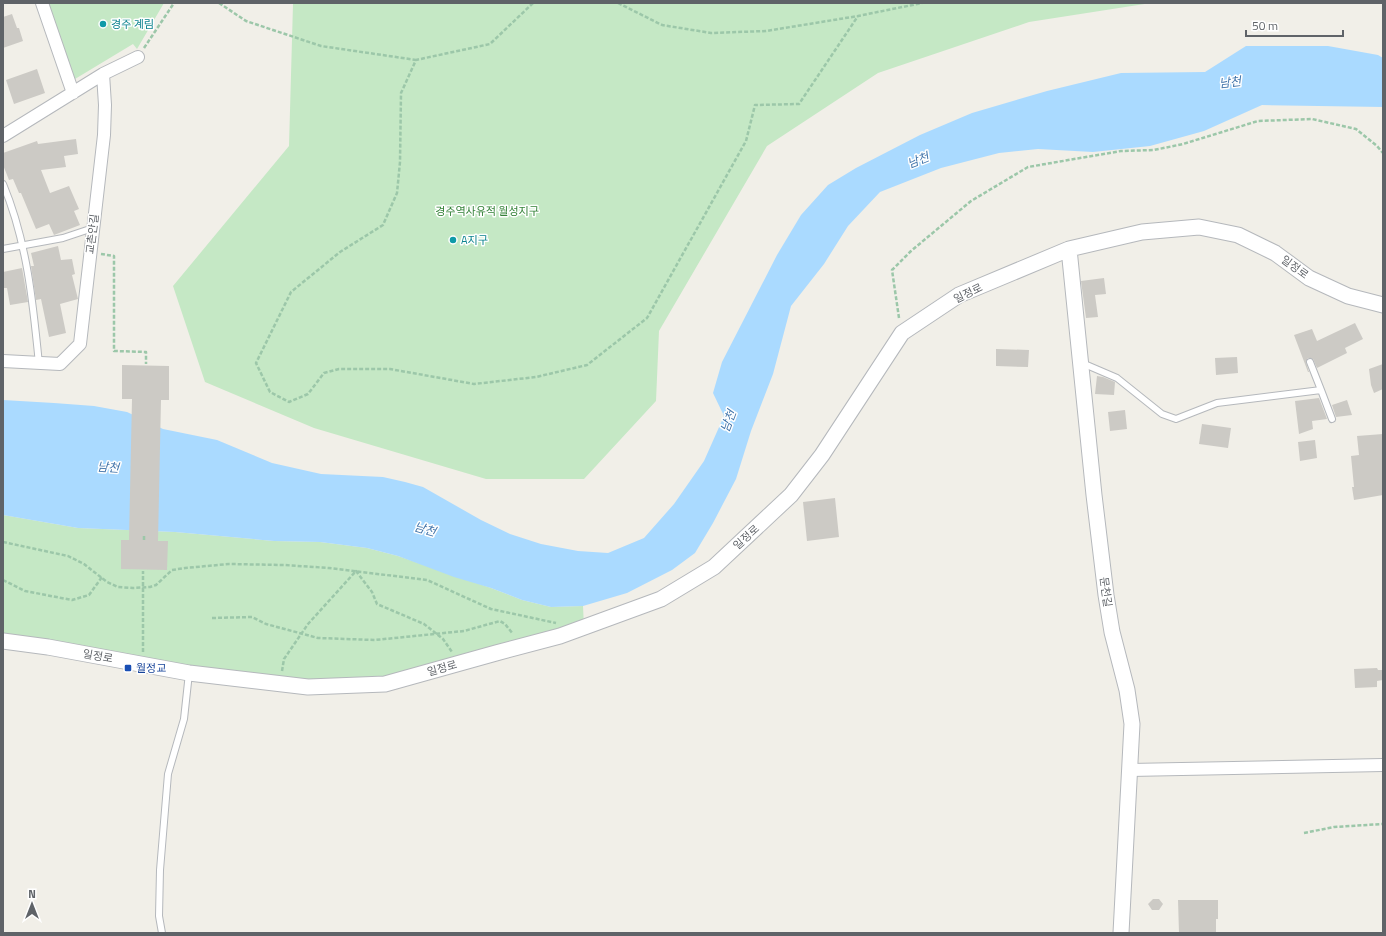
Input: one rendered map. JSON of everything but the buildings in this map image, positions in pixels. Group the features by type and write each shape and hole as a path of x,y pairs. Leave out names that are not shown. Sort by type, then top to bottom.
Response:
{"street":[{"path":"42,3 72,93"},
{"path":"3,136 103,74 138,57"},
{"name":"교촌안길","path":"3,361 60,364 80,344 104,134 105,105 103,74"},
{"name":"일정로","path":"3,641 145,657 189,673 308,687 385,684 560,636 661,599 714,567 791,495 822,455 902,333 959,295 1069,249 1142,232 1199,227 1238,235 1275,253 1309,278 1348,296 1383,305"},
{"name":"문천길","path":"1069,249 1106,595 1112,632 1127,690 1132,724 1121,933"},
{"path":"1130,770 1383,765"}],"lane":[{"path":"3,184 10,200 23,246 36,326 39,364"},
{"path":"3,249 63,238 93,228"},
{"path":"1080,362 1117,378 1162,414 1176,419 1217,403 1321,390"},
{"path":"1310,362 1332,419"},
{"path":"162,933 159,916 160,870 168,774 184,718 189,673"}],"path":[{"path":"138,57 174,3"},
{"path":"219,3 246,21 321,46 416,60 490,44 533,3"},
{"path":"618,3 662,25 711,33 766,31 858,16 922,3"},
{"path":"416,60 401,93 400,162 397,193 382,225 340,252 291,292 256,363 270,392 289,402 308,394 324,373 339,369 390,369 474,384 536,377 587,365 647,318 746,141 755,105 799,104 858,16"},
{"path":"902,333 896,305 892,270 910,251 971,201 1028,167 1122,151 1154,150 1184,144 1258,121 1312,119 1356,129 1377,146 1383,153"},
{"path":"90,252 114,256 114,351 146,352 146,364"},
{"path":"3,542 68,556 84,564 107,582 118,587 143,588 156,585 172,570 229,564 284,565 356,571 427,580 491,609 558,623"},
{"path":"143,571 145,657"},
{"path":"356,571 372,592 377,604 424,624 443,639 453,654 447,656"},
{"path":"282,674 284,659 308,624 356,571"},
{"path":"3,580 25,591 72,600 89,595 102,577"},
{"path":"212,618 252,617 266,624 318,638 374,640 464,631 500,621 505,624 513,634 519,632"},
{"path":"545,624 552,622"},
{"path":"1304,833 1334,827 1383,824"}],"green space":[{"name":"경주 계림","path":"47,3 164,3 137,49 133,44 75,79"},
{"name":"경주역사유적 월성지구","path":"294,3 1151,3 1029,22 878,73 767,146 659,331 656,401 584,479 486,479 314,428 205,382 173,286 289,146"},
{"path":"3,515 78,528 175,532 274,541 320,542 367,548 398,556 522,600 551,607 583,606 584,627 385,684 308,687 3,642"}],"water":[{"name":"남천","path":"1246,46 1328,46 1378,55 1383,58 1383,107 1262,105 1204,131 1150,146 1093,152 1038,149 999,153 941,168 880,192 848,226 824,264 791,306 773,374 751,431 736,479 713,523 695,553 672,570 627,593 583,606 551,607 522,600 398,556 367,548 320,542 274,541 175,532 78,528 3,515 3,400 94,406 127,412 163,429 217,440 272,463 321,474 383,477 405,482 423,487 481,520 510,534 541,544 578,551 608,553 644,538 674,504 704,461 724,416 713,393 722,362 777,255 801,215 828,185 856,168 920,135 972,113 1047,91 1121,73 1205,72"}],"place":[{"name":"경주 계림","path":"103,24"},
{"name":"A지구","path":"453,240"},
{"name":"월정교","path":"128,668"}]}
